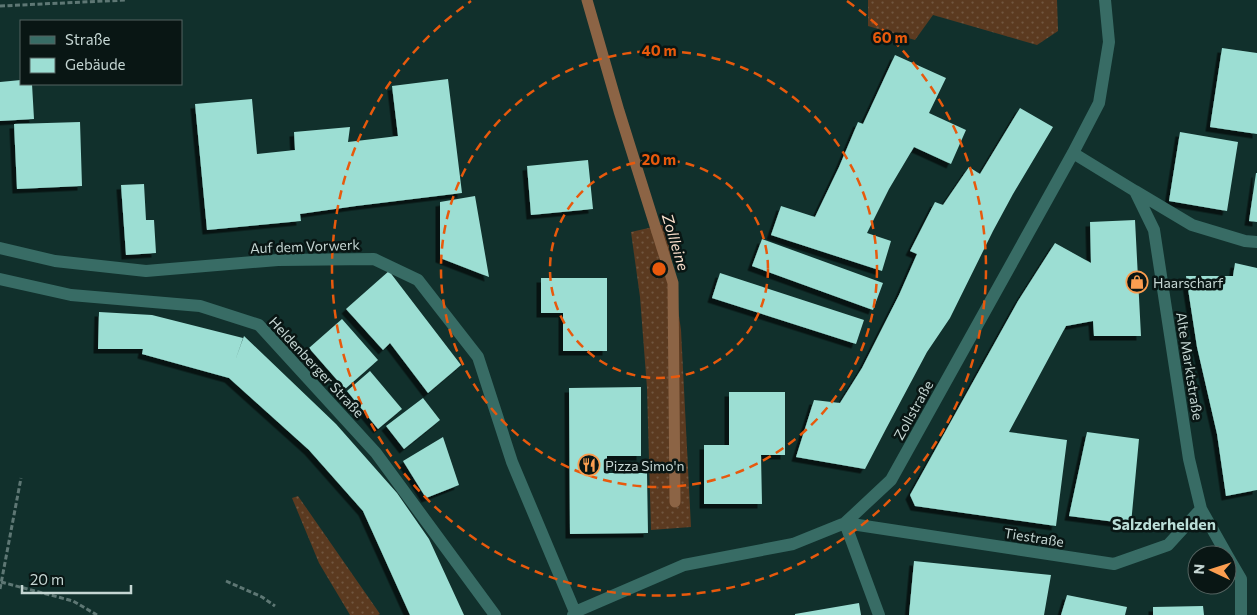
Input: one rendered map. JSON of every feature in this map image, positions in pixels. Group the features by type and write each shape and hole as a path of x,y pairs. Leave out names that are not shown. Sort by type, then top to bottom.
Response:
{"street":[{"name":"Zollstraße","path":"574,614 684,565 793,544 845,523 891,480 1074,153 1100,103 1109,42 1105,0"},
{"path":"1074,153 1192,225 1245,241 1257,242"},
{"name":"Alte Marktstraße","path":"1135,191 1154,230 1189,460 1200,509 1221,545"},
{"name":"Auf dem Vorwerk","path":"0,248 55,261 146,271 278,260 374,259 418,280 478,357 512,462 574,614"},
{"name":"Heldenberger Straße","path":"0,279 71,295 200,306 259,326 376,453 495,615"},
{"name":"Tiestraße","path":"845,523 1114,564 1168,545 1200,509"},
{"path":"845,523 879,615"},
{"name":"Alte Marktstraße","path":"1237,572 1241,579 1241,615"}],"path":[{"path":"0,6 126,0"},
{"path":"0,589 21,478"},
{"path":"226,581 262,597 276,606"},
{"path":"1,582 74,601 97,615"}],"shaded area":[{"path":"868,0 1057,0 1058,31 1037,45 933,15 915,40 868,26"},
{"path":"666,224 681,330 691,527 651,530 647,388 640,297 631,232"},
{"path":"298,496 380,614 350,615 319,563 292,498"}],"building":[{"path":"1222,48 1257,53 1257,134 1210,127"},
{"path":"895,55 946,78 929,113 966,130 951,164 914,147 889,189 867,233 891,241 882,271 771,235 781,206 815,217 858,122 863,124"},
{"path":"448,79 462,193 300,214 301,221 207,230 195,104 252,99 257,154 295,150 294,132 350,127 348,142 398,136 392,86"},
{"path":"20,80 20,85 32,85 34,119 0,121 0,82"},
{"path":"1020,108 1053,127 1013,194 950,318 927,352 865,469 796,457 814,400 840,403 862,368 899,295 917,254 910,251 935,202 943,205 969,167 980,174"},
{"path":"80,122 82,186 17,189 14,124"},
{"path":"1180,132 1238,142 1227,211 1169,201"},
{"path":"588,160 593,209 531,215 527,166"},
{"path":"1257,173 1257,222 1249,221"},
{"path":"144,184 146,220 154,220 156,253 126,255 121,185"},
{"path":"475,196 489,277 440,258 440,202"},
{"path":"1135,220 1141,336 1094,336 1093,321 1066,326 1009,432 1067,440 1056,526 915,506 910,495 1018,301 1055,243 1091,263 1090,222"},
{"path":"762,239 883,283 873,310 752,266"},
{"path":"1235,263 1257,268 1257,490 1226,496 1217,434 1197,347 1186,276 1233,276"},
{"path":"389,271 461,365 428,393 390,343 383,350 346,309"},
{"path":"720,273 864,320 856,344 712,298"},
{"path":"541,278 607,278 607,351 563,351 563,313 541,313"},
{"path":"99,312 152,315 243,338 235,361 244,336 336,424 397,493 429,539 464,615 410,615 363,511 309,450 229,378 142,354 143,349 98,349"},
{"path":"342,319 378,360 345,389 309,348"},
{"path":"370,371 402,409 378,429 347,391"},
{"name":"Pizza Simo'n","path":"641,387 641,456 607,456 607,473 647,473 648,533 570,534 569,388"},
{"path":"729,392 785,392 785,455 761,455 762,504 704,504 704,445 729,445"},
{"path":"423,398 440,420 404,449 386,426"},
{"path":"1087,432 1139,439 1131,524 1069,516"},
{"path":"443,437 459,485 426,498 403,461"},
{"path":"914,561 1051,575 1044,615 909,615"},
{"path":"1067,595 1127,607 1125,615 1061,615"},
{"path":"859,603 861,615 795,615 795,614"},
{"path":"1203,606 1204,615 1153,615 1153,607"}],"waterway":[{"name":"Zollleine","path":"587,0 619,111 673,283 675,502"}],"place":[{"name":"Haarscharf","path":"1137,282"},
{"name":"Pizza Simo'n","path":"589,465"}],"district":[{"name":"Salzderhelden","path":"1164,523"}]}
